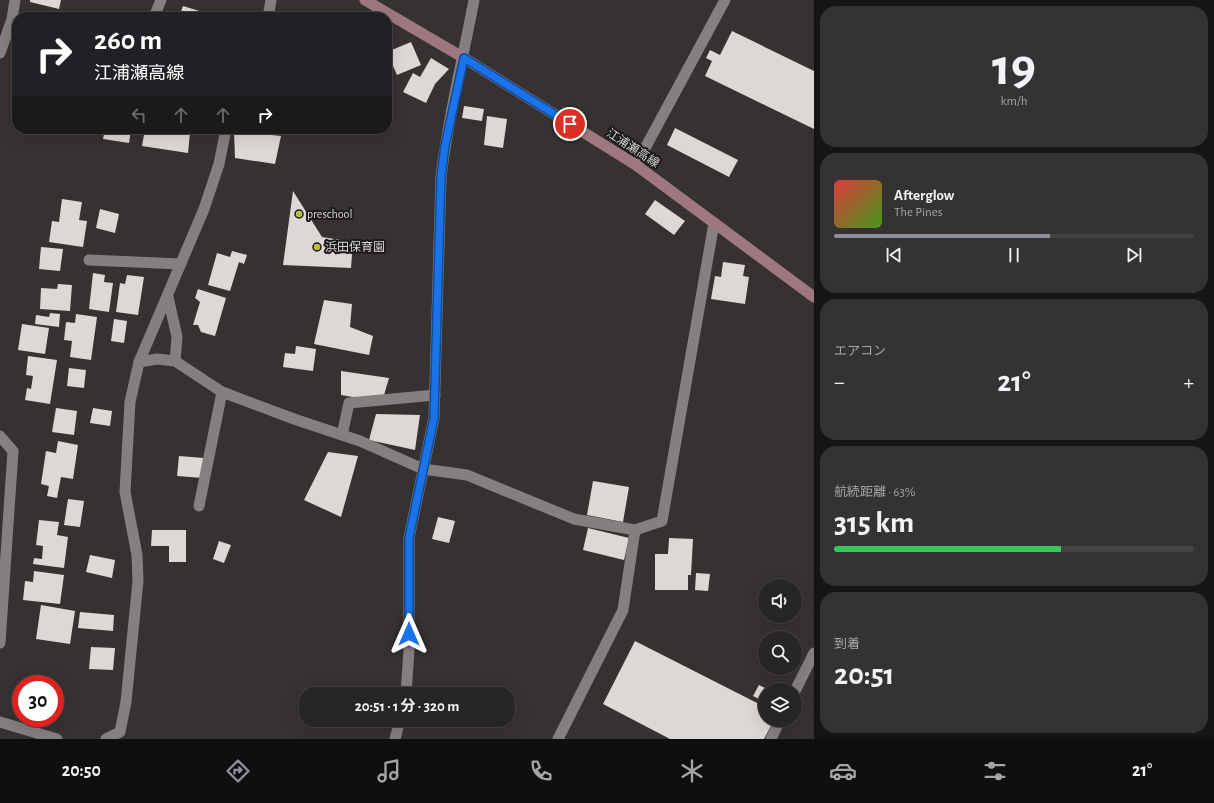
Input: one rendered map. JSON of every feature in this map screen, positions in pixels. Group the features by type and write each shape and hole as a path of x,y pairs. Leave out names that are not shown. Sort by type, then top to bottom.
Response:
{"main road":[{"name":"江浦瀬高線","path":"365,0 385,12"},
{"name":"江浦瀬高線","path":"392,16 464,58 636,165 814,297"}],"street":[{"path":"13,12 15,0"},
{"path":"156,12 161,0"},
{"path":"269,12 271,0"},
{"path":"406,687 409,650 409,538 434,418 441,177 445,146 464,58 474,0"},
{"path":"636,165 725,0"},
{"path":"0,53 12,19"},
{"path":"106,739 124,735 138,581 137,555 125,492 130,402 139,362 168,297 209,194 219,164 225,134"},
{"path":"139,362 157,360 175,362 222,392 360,441 423,469 466,475 574,519 636,530 662,520 714,223"},
{"path":"90,260 181,264"},
{"path":"168,297 177,337 175,362"},
{"path":"199,506 222,392"},
{"path":"342,435 349,403 434,395"},
{"path":"0,436 13,451 0,643"},
{"path":"558,739 623,610 636,530"},
{"path":"799,683 814,653"},
{"path":"0,722 57,739"},
{"path":"396,739 399,727"},
{"path":"771,739 777,727"}],"building":[{"path":"30,0 61,0 59,9 30,2"},
{"path":"183,6 203,12 181,12"},
{"path":"732,31 814,71 814,129 705,76 712,61 706,58 710,50 720,55"},
{"path":"411,42 421,65 397,75 392,64 392,50"},
{"path":"431,58 449,69 435,84 426,103 403,92 413,73 420,77"},
{"path":"464,106 484,109 482,121 462,118"},
{"path":"487,116 507,119 503,148 484,145"},
{"path":"675,128 738,160 729,177 667,145"},
{"path":"104,134 130,134 129,143 103,139"},
{"path":"144,134 190,134 188,153 142,146"},
{"path":"234,134 281,136 275,164 235,158"},
{"name":"preschool","path":"293,191 322,237 353,242 351,268 283,265"},
{"path":"62,199 82,202 79,220 87,221 83,247 49,242 52,221 59,222"},
{"path":"655,200 685,221 674,235 645,214"},
{"path":"100,209 119,214 115,233 96,228"},
{"path":"41,247 63,249 60,271 39,269"},
{"path":"232,251 247,255 244,264 239,262 230,291 208,285 217,253 230,257"},
{"path":"723,262 745,265 743,276 749,277 745,304 711,299 715,276 721,277"},
{"path":"93,273 105,275 104,282 113,283 109,312 89,309"},
{"path":"127,275 144,277 138,315 116,312 120,283 125,284"},
{"path":"58,284 72,285 70,311 40,309 41,288 57,289"},
{"path":"198,289 226,298 215,336 201,332 198,325 193,325 200,302 195,298"},
{"path":"324,300 352,304 350,327 373,336 369,355 314,344"},
{"path":"50,313 60,314 59,327 35,324 36,315 49,317"},
{"path":"76,314 97,317 91,360 70,357 72,341 64,340 66,322 75,323"},
{"path":"114,319 127,321 124,343 111,341"},
{"path":"22,324 49,328 45,354 18,350"},
{"path":"296,346 316,349 313,371 283,367 285,353 295,354"},
{"path":"28,356 57,360 50,404 25,400 27,388 31,389 33,376 26,375"},
{"path":"69,368 86,370 84,388 67,386"},
{"path":"341,371 389,378 382,402 341,395"},
{"path":"56,408 77,411 74,435 52,432"},
{"path":"93,408 112,411 110,426 90,423"},
{"path":"376,414 420,415 415,450 369,440"},
{"path":"58,441 78,445 73,479 61,477 57,498 47,496 49,486 41,484 46,451 56,453"},
{"path":"328,452 358,456 341,517 304,500"},
{"path":"179,456 204,458 203,478 177,476"},
{"path":"593,481 629,487 623,522 587,515"},
{"path":"68,499 84,501 80,527 64,525"},
{"path":"438,517 455,521 449,543 432,539"},
{"path":"39,520 59,522 57,535 68,537 64,568 33,564 34,558 42,559 43,546 36,545"},
{"path":"588,528 629,538 624,560 583,550"},
{"path":"152,530 186,530 186,562 169,562 169,546 151,546"},
{"path":"669,538 693,539 691,575 688,575 688,590 655,590 655,554 668,554"},
{"path":"219,541 231,545 224,563 213,559"},
{"path":"90,555 115,560 112,578 86,572"},
{"path":"34,571 64,575 60,604 23,600 25,581 33,582"},
{"path":"696,573 710,574 708,591 695,590"},
{"path":"41,605 75,611 70,644 36,639"},
{"path":"80,612 114,615 113,631 78,628"},
{"path":"635,641 758,703 758,727 770,727 764,739 670,739 603,704"},
{"path":"91,647 115,648 113,670 89,669"},
{"path":"758,687 758,698 753,696"}],"place":[{"name":"preschool","path":"299,214"},
{"name":"浜田保育園","path":"317,247"}],"route":[{"path":"409,634 409,538 434,418 441,177 445,146 464,58 570,124"}]}
